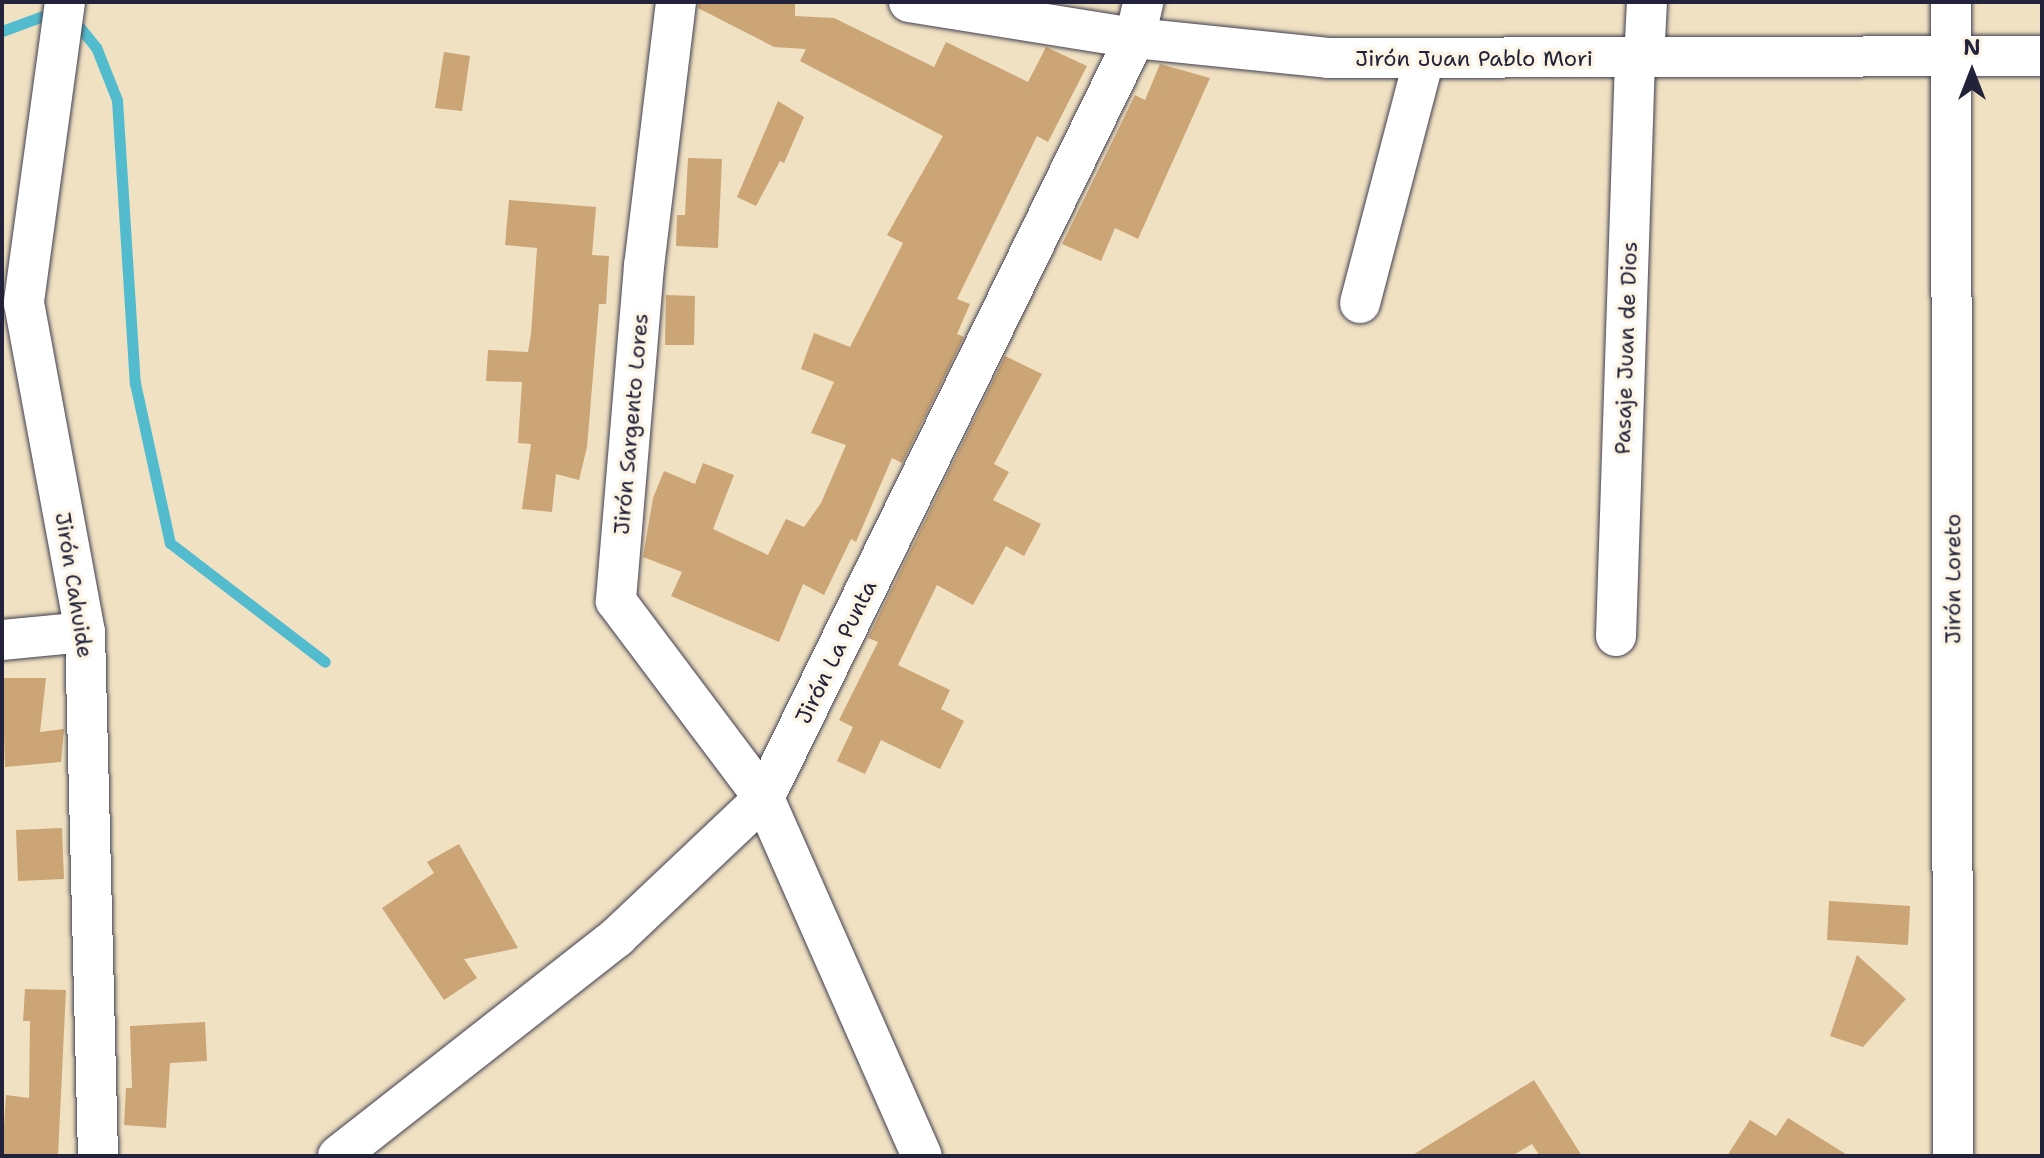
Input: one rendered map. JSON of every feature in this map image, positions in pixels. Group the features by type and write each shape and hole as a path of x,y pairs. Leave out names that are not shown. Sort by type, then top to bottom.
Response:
{"street":[{"name":"Jirón Cahuide","path":"65,2 47,114 24,303 85,632 98,1156"},
{"name":"Jirón Sargento Lores","path":"676,2 644,266 616,601 764,798 922,1156"},
{"name":"Jirón Juan Pablo Mori","path":"909,2 1139,20 1328,58 2042,56"},
{"name":"Pasaje Juan de Dios","path":"1616,636 1640,59 1647,2"},
{"name":"Jirón Loreto","path":"1951,2 1953,1156"},
{"name":"Jirón La Punta","path":"338,1156 617,937 764,798 1139,20"},
{"path":"1360,303 1424,59"},
{"path":"2,640 85,632"}],"building":[{"path":"699,2 795,2 795,16 834,18 934,67 946,42 1028,82 1046,47 1087,66 1048,142 1037,136 957,299 970,304 957,334 964,337 902,463 892,458 856,542 851,539 824,595 803,584 779,642 671,596 682,572 643,557 653,498 664,471 695,484 703,463 734,475 713,529 768,555 786,519 804,527 821,503 846,445 811,433 834,382 801,369 814,333 850,347 903,243 887,235 943,136 800,61 806,49 774,47 698,8"},
{"path":"444,52 470,56 462,111 435,108"},
{"path":"1160,64 1210,78 1138,239 1115,228 1101,261 1062,244 1135,95 1145,100"},
{"path":"778,101 804,117 784,163 780,161 756,206 737,197"},
{"path":"688,158 722,159 718,248 676,246 677,215 685,215"},
{"path":"509,200 596,207 592,255 609,256 606,304 599,304 587,447 579,480 556,474 552,512 522,509 531,444 518,443 522,382 486,381 488,350 528,352 531,334 537,248 505,245"},
{"path":"666,295 695,296 694,345 665,345"},
{"path":"1005,356 1042,374 994,464 1009,472 993,500 1041,524 1024,556 1006,546 973,605 937,585 898,665 950,690 941,709 964,721 940,769 881,740 865,774 837,761 853,727 839,720 878,642 868,638"},
{"path":"2,678 46,678 40,732 64,729 61,762 5,767"},
{"path":"62,828 64,879 18,881 16,830"},
{"path":"459,844 518,948 464,959 477,978 444,1000 382,908 434,873 427,862"},
{"path":"1829,901 1910,906 1908,945 1827,940"},
{"path":"1857,955 1906,999 1863,1047 1830,1036"},
{"path":"25,989 66,990 58,1156 2,1156 6,1095 29,1098 30,1021 23,1021"},
{"path":"205,1022 207,1061 170,1063 166,1128 124,1125 126,1088 132,1088 130,1026"},
{"path":"1534,1080 1582,1156 1540,1156 1532,1144 1512,1156 1411,1156"},
{"path":"1788,1118 1849,1156 1727,1156 1750,1120 1776,1136"}],"waterway":[{"path":"2,31 54,12"},
{"path":"73,19 96,47 117,100 135,383 170,543 325,662"}]}
